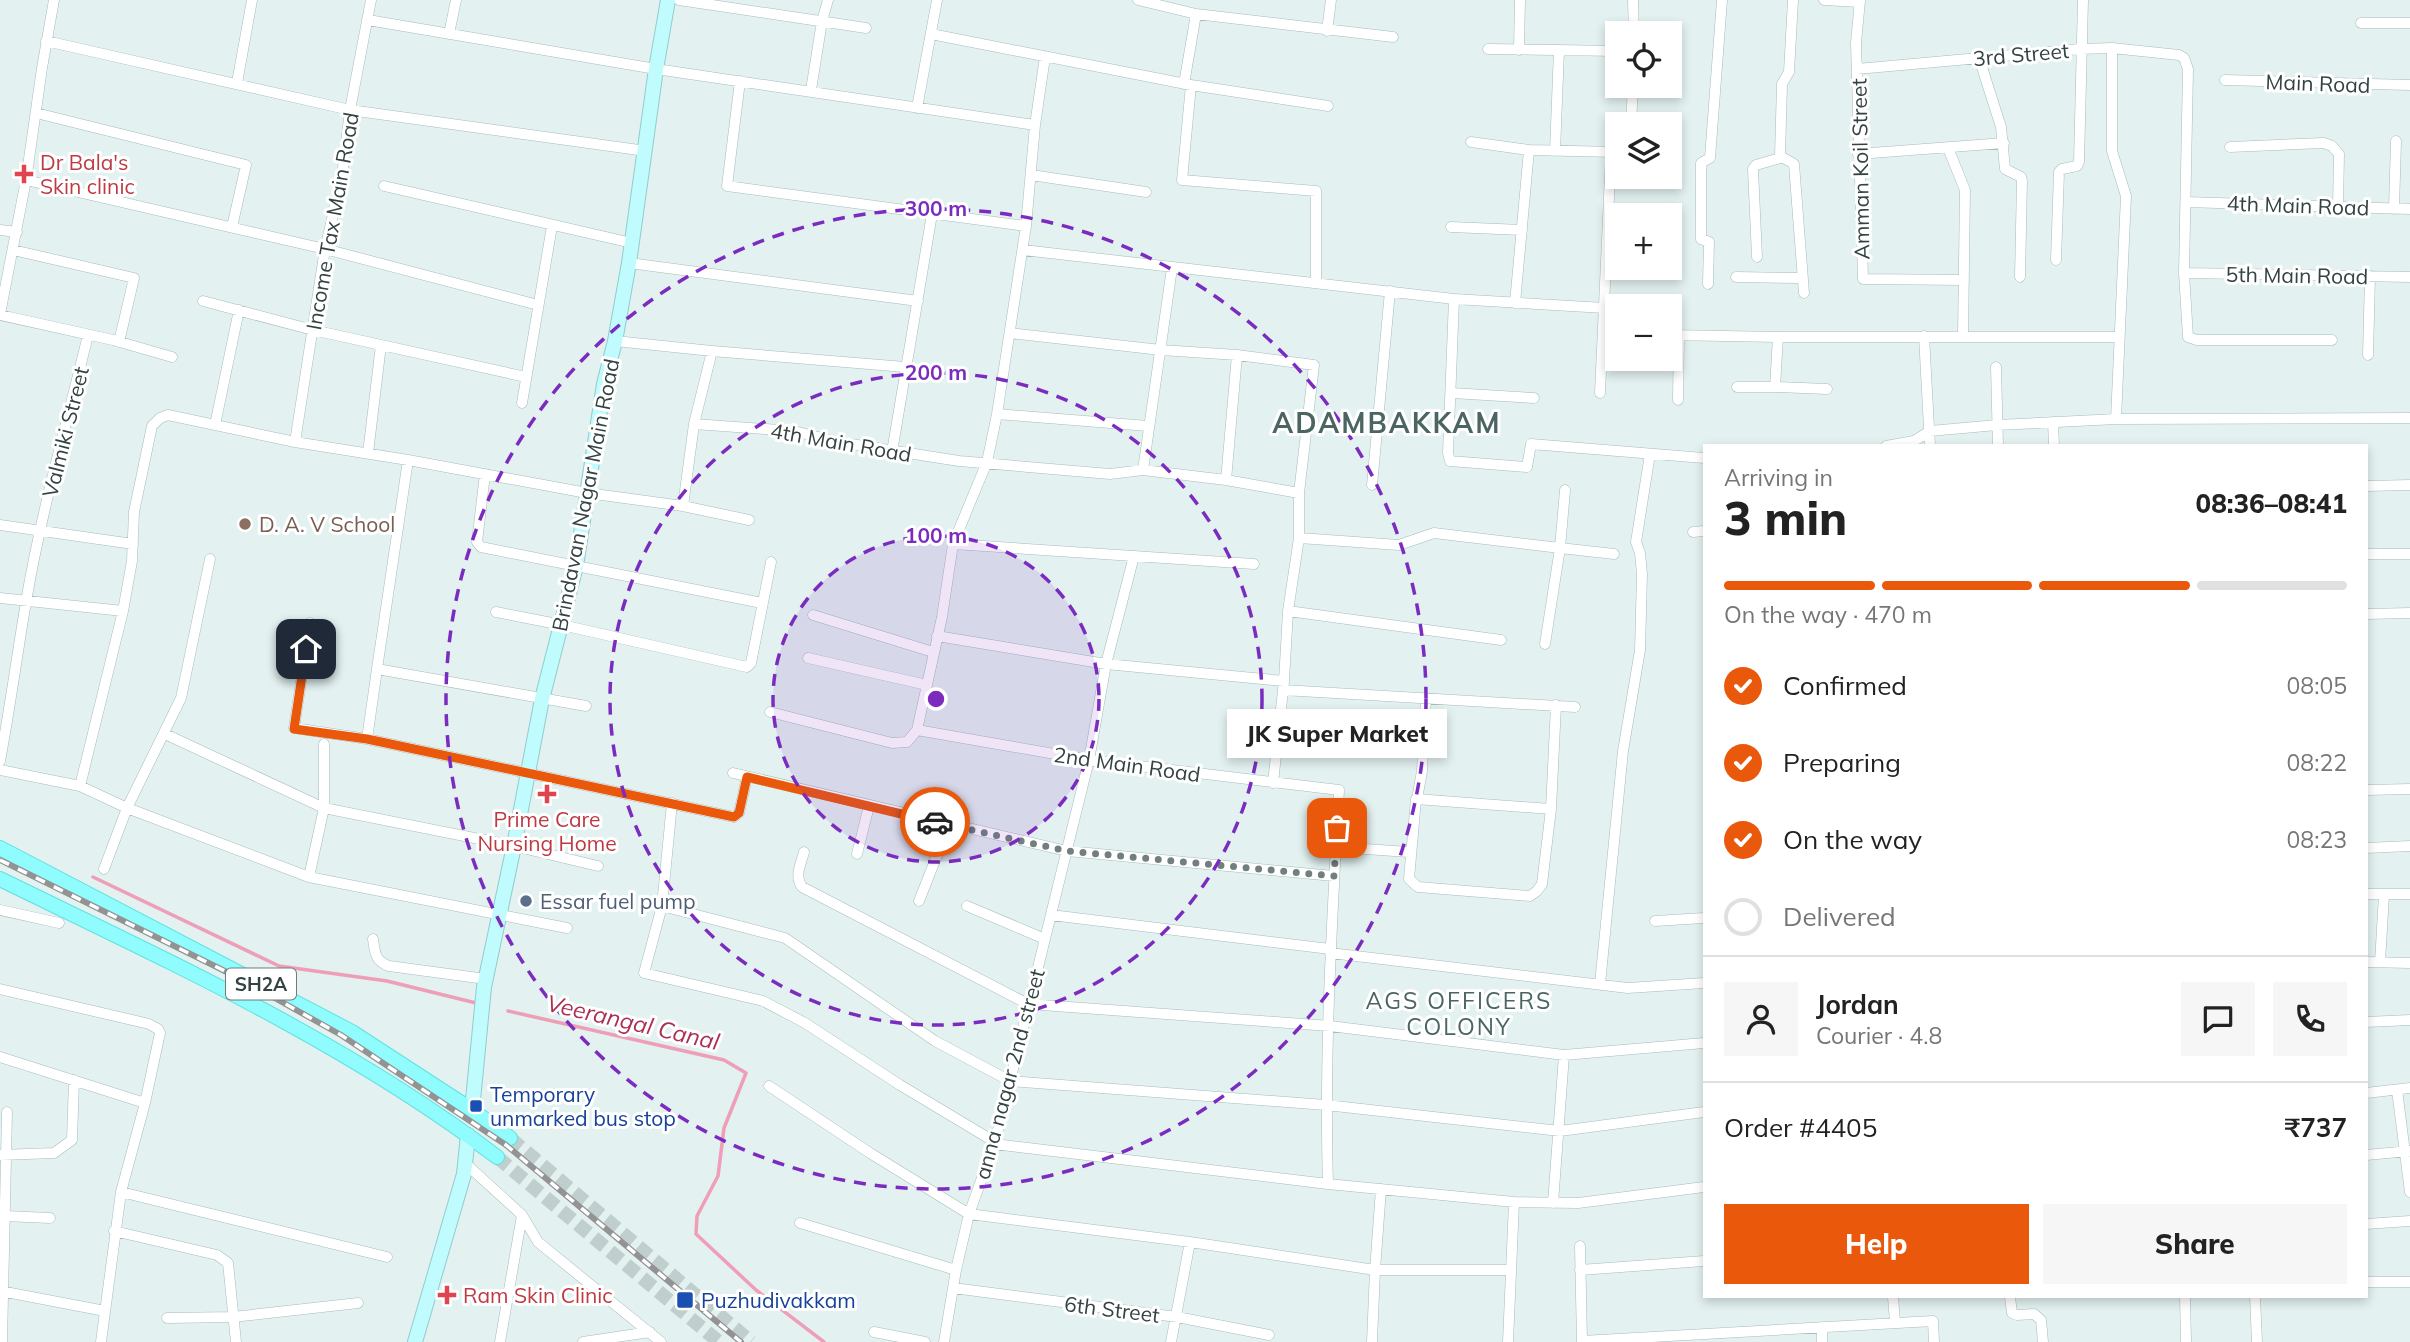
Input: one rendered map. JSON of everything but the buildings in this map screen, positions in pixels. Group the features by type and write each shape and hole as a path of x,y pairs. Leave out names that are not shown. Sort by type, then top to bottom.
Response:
{"main road":[{"name":"SH2A","path":"0,848 352,1032 510,1138"},
{"name":"SH2A","path":"0,880 148,951 338,1051 468,1135 497,1157"},
{"path":"338,1051 352,1032"}],"street":[{"path":"54,0 26,180 0,315 120,342 172,357"},
{"path":"237,83 252,0"},
{"name":"Income Tax Main Road","path":"295,442 325,249 342,176 350,110 372,0"},
{"path":"449,34 456,0"},
{"name":"Brindavan Nagar Main Road","path":"472,1110 485,983 542,699 576,566 604,384 629,263 668,0"},
{"path":"679,0 866,28"},
{"path":"811,90 828,0"},
{"path":"917,108 937,0"},
{"path":"1327,31 1331,0"},
{"path":"1519,50 1520,0"},
{"path":"1633,0 1634,21"},
{"path":"1708,284 1709,242 1701,239 1701,163 1710,158 1722,0"},
{"path":"1780,158 1782,84 1789,72 1793,0"},
{"path":"1824,0 1860,1"},
{"path":"2056,260 2059,172 2077,166 2078,162 2083,0"},
{"path":"1146,1 1196,14 1393,37"},
{"name":"Amman Koil Street","path":"1860,1 1856,43 1863,279 1964,280"},
{"path":"1196,14 1187,84 1182,180 1316,191 1316,283"},
{"path":"368,20 656,69 1035,125"},
{"path":"2361,23 2410,23"},
{"path":"931,34 1187,84 1328,106"},
{"path":"46,41 350,110 646,151"},
{"path":"2112,48 2112,151 2126,196 2116,419"},
{"name":"3rd Street","path":"1857,69 2080,49 2112,48 2173,53 2184,58 2188,69 2186,202"},
{"path":"1488,49 1605,51"},
{"path":"1555,151 1559,50"},
{"path":"770,712 892,743 907,742 917,730 953,544 987,462 997,414 1023,250 1035,125 1045,57"},
{"path":"1979,58 2001,127 2005,169 2021,177 2022,181 2020,277"},
{"name":"Main Road","path":"2225,80 2410,85"},
{"path":"740,81 727,186 1026,226"},
{"path":"36,113 246,165 232,227"},
{"path":"2394,209 2396,141"},
{"path":"1471,142 1529,150 1605,153"},
{"path":"1858,154 2004,143"},
{"path":"2230,147 2324,143 2332,146 2339,154 2337,206"},
{"path":"1948,148 1965,190 1963,336"},
{"path":"1515,303 1529,150"},
{"path":"1757,257 1753,169 1756,165 1780,158 1794,164 1804,293"},
{"path":"1031,175 1146,192"},
{"path":"26,180 325,249 538,305"},
{"path":"384,186 632,243"},
{"path":"1606,294 1612,189"},
{"path":"2186,202 2184,273 2187,333 2192,339 2332,340"},
{"name":"4th Main Road","path":"2186,202 2410,209"},
{"path":"892,452 932,214"},
{"path":"522,404 552,226"},
{"path":"1451,227 1521,230"},
{"path":"0,230 17,232"},
{"path":"13,250 134,278 120,342"},
{"path":"1023,250 1454,299 1605,308 1600,393"},
{"path":"629,263 918,301"},
{"path":"1143,470 1172,268"},
{"name":"5th Main Road","path":"2184,273 2410,277"},
{"path":"2368,355 2370,276"},
{"path":"1736,278 1801,278"},
{"path":"1372,485 1390,291"},
{"path":"1454,299 1448,453 1450,461 1527,467 1531,444 1703,458"},
{"path":"203,301 313,330 526,377"},
{"path":"215,425 239,310"},
{"path":"1010,333 1314,365 1299,493 1299,538 1288,611 1273,783"},
{"name":"Valmiki Street","path":"0,761 26,601 88,335"},
{"path":"1682,335 2119,337"},
{"path":"1924,336 1930,444"},
{"path":"1775,387 1778,337"},
{"path":"615,341 905,367"},
{"path":"368,453 381,345"},
{"path":"684,506 694,424 712,351"},
{"path":"1226,480 1237,355"},
{"path":"1996,367 1998,444"},
{"path":"1676,371 1678,400"},
{"path":"1737,387 1827,389"},
{"path":"1452,393 1534,398"},
{"path":"997,414 1148,426"},
{"path":"80,786 123,611 132,561 134,512 152,426 160,418 169,415 295,442 587,493 684,506 749,520"},
{"path":"1897,444 1914,441 1930,431 2053,422 2116,419 2410,418"},
{"path":"2053,422 2054,444"},
{"name":"4th Main Road","path":"694,424 794,431 892,452 959,461 1110,474 1143,470 1226,480 1299,493"},
{"path":"1600,984 1623,751 1640,650 1643,575 1636,542 1650,454"},
{"path":"367,739 408,460"},
{"path":"485,474 478,545 762,603"},
{"path":"2368,486 2410,485"},
{"path":"1545,644 1560,548 1565,490"},
{"path":"0,525 133,544"},
{"path":"1299,538 1399,545 1434,533 1614,554"},
{"path":"953,544 1254,564"},
{"path":"2368,554 2410,554"},
{"name":"anna nagar 2nd street","path":"944,1342 969,1214 994,1143 1010,1081 1078,807 1106,664 1134,556"},
{"path":"104,869 127,808 181,698 210,559"},
{"path":"496,612 747,667 751,663 771,562"},
{"path":"0,598 123,611"},
{"path":"1288,611 1501,640"},
{"path":"2368,614 2410,613"},
{"path":"813,615 933,652"},
{"path":"310,623 294,729 367,739 734,817 739,813 747,777"},
{"path":"937,636 1106,664 1283,686 1426,698 1576,706"},
{"path":"808,658 927,685"},
{"path":"377,669 586,706"},
{"path":"0,691 13,693"},
{"path":"1426,698 1422,771 1409,852 1409,879 1418,887 1530,896 1542,884 1551,809 1556,705"},
{"name":"2nd Main Road","path":"917,730 1089,760 1339,790 1336,847"},
{"path":"165,734 324,808 514,846 598,866"},
{"path":"309,877 324,808 324,744"},
{"path":"0,770 80,786 127,808 309,877 566,928"},
{"path":"733,773 1067,851 1334,876"},
{"path":"2368,790 2410,789"},
{"path":"1417,799 1551,809"},
{"path":"672,803 662,906 645,973 763,1001 806,1023 994,1143 1328,1184 1514,1202 1578,1203 1703,1187"},
{"path":"857,854 869,806"},
{"path":"919,901 949,825"},
{"path":"2368,848 2410,846"},
{"path":"1328,1184 1326,1105 1336,847 1409,852"},
{"path":"804,852 798,874 798,882 802,887 1028,1004 1330,1026 1564,1055 1703,1043"},
{"path":"2368,894 2410,894"},
{"path":"2380,962 2384,895"},
{"path":"662,906 785,937 935,1041 1010,1081 1326,1105 1560,1130 1703,1112"},
{"path":"967,906 1045,939"},
{"path":"0,910 59,923"},
{"path":"1051,915 1628,988 1703,983"},
{"path":"1655,921 1703,918"},
{"path":"373,939 376,956 380,962 389,966 485,983"},
{"path":"2368,962 2410,963"},
{"path":"0,989 136,1021 158,1029 160,1038 121,1192 101,1342"},
{"path":"2368,1022 2410,1020"},
{"path":"1553,1203 1564,1055"},
{"path":"0,1057 145,1103"},
{"path":"3,1155 54,1153 72,1140 74,1080"},
{"path":"768,1086 969,1214 1190,1242 1374,1270 1509,1270"},
{"path":"2368,1093 2410,1088"},
{"path":"2397,1090 2407,1151 2410,1192"},
{"path":"2,1342 5,1216 3,1155 7,1112"},
{"path":"415,1342 466,1164 468,1135"},
{"path":"2368,1155 2407,1151"},
{"path":"466,1164 522,1215 538,1242 661,1342"},
{"path":"1372,1342 1374,1270 1381,1189"},
{"path":"121,1192 387,1257"},
{"path":"1508,1342 1514,1202"},
{"path":"500,1342 522,1215"},
{"path":"5,1216 50,1218"},
{"path":"2368,1224 2410,1221"},
{"path":"800,1223 956,1270"},
{"path":"114,1231 217,1255 228,1263 236,1342"},
{"path":"1171,1342 1190,1242"},
{"path":"1580,1246 1582,1341 1933,1321 1934,1342"},
{"path":"1580,1270 1703,1261"},
{"path":"2368,1282 2410,1282"},
{"name":"6th Street","path":"953,1288 1177,1317 1269,1335"},
{"path":"2,1291 104,1311"},
{"path":"1893,1298 1895,1322"},
{"path":"2010,1298 2012,1313 2035,1314 2039,1317 2043,1342"},
{"path":"2185,1298 2186,1342"},
{"path":"2255,1298 2257,1342"},
{"path":"167,1318 233,1317 358,1303"},
{"path":"1822,1327 1822,1342"},
{"path":"583,1342 650,1332"},
{"path":"874,1332 925,1342"}],"waterway":[{"name":"Veerangal Canal","path":"93,877 279,966 387,981 476,1003"},
{"name":"Veerangal Canal","path":"508,1011 724,1060 746,1073 724,1128 718,1176 697,1216 696,1234 756,1290 824,1342"}],"tunnel":[{"path":"510,1138 751,1342"},
{"path":"497,1157 719,1342"}],"railway":[{"path":"0,860 239,978 341,1035 506,1145 741,1342"}],"way so far":[{"path":"935,822 1067,851 1334,876 1337,828"}],"place":[{"name":"Dr Bala's Skin clinic","path":"24,174"},
{"name":"D. A. V School","path":"245,524"},
{"name":"Prime Care Nursing Home","path":"547,794"},
{"name":"JK Super Market","path":"1337,828"},
{"name":"Essar fuel pump","path":"526,901"},
{"name":"Temporary unmarked bus stop","path":"476,1106"},
{"name":"Ram Skin Clinic","path":"447,1295"},
{"name":"Puzhudivakkam","path":"685,1300"}],"district":[{"name":"ADAMBAKKAM","path":"1387,422"},
{"name":"AGS OFFICERS COLONY","path":"1459,1013"}],"route":[{"path":"306,649 294,729 367,739 734,817 739,813 747,777 935,822"}]}
